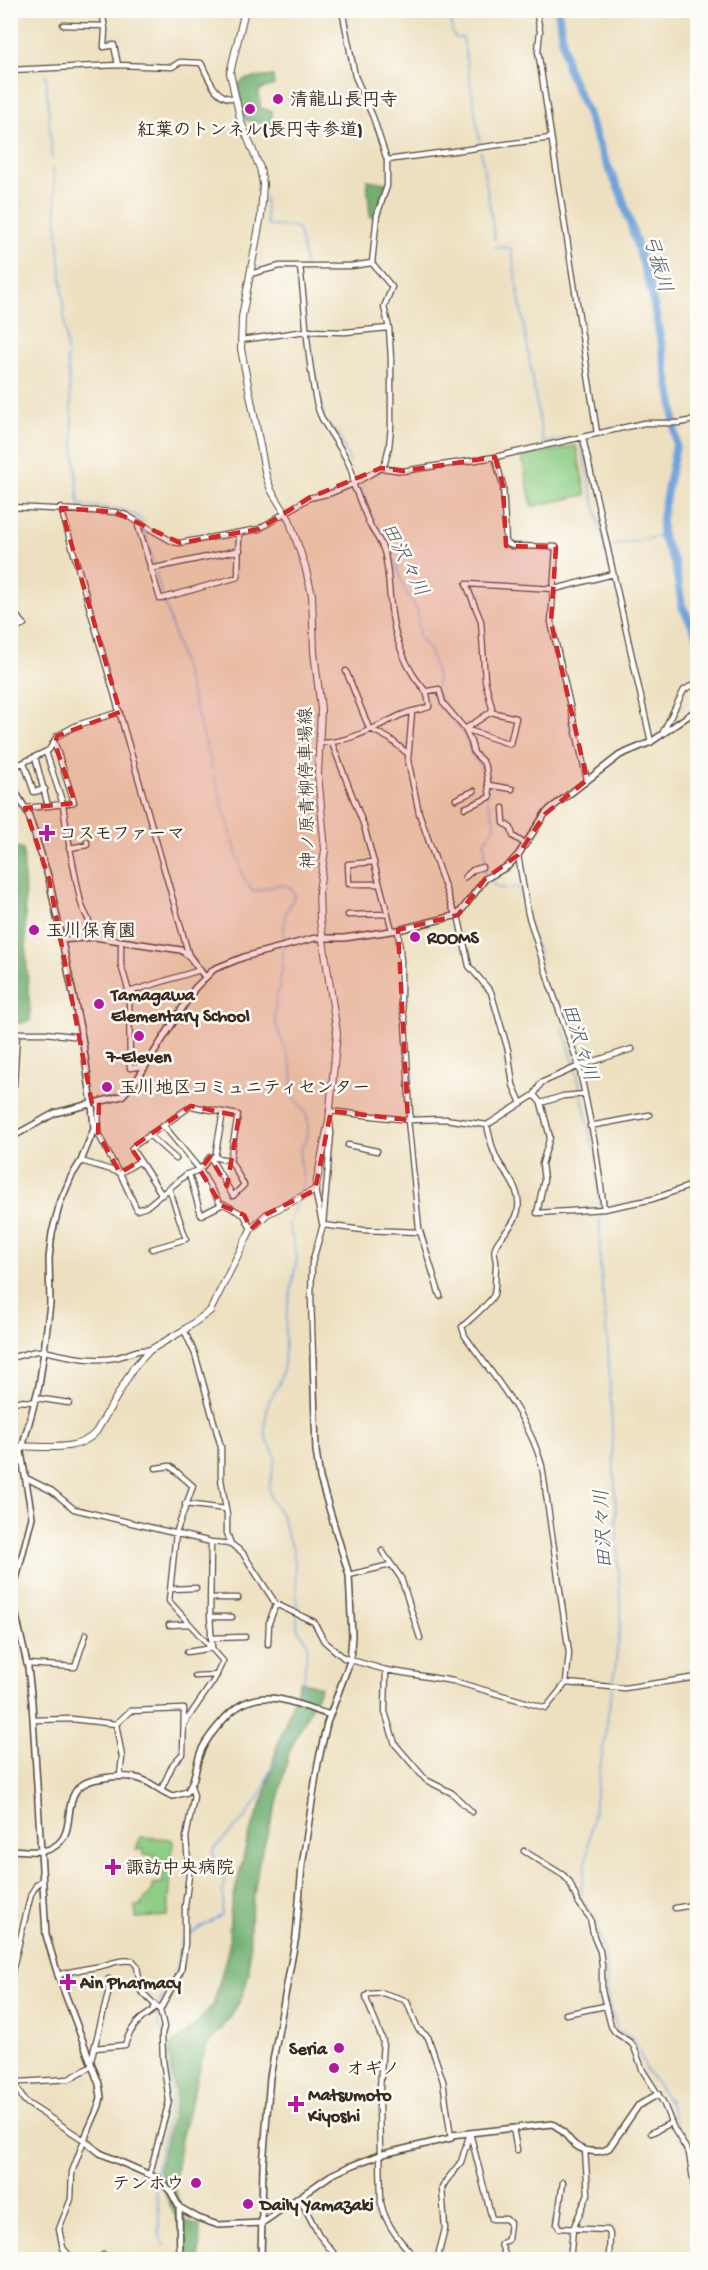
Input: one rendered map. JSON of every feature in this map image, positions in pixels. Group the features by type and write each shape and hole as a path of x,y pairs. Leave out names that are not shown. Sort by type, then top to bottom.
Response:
{"main road":[{"name":"神ノ原青柳停車場線","path":"245,10 230,73 241,122 260,168 263,184 261,216 242,316 241,340 266,476 271,490 285,511 302,553 312,594 315,663 321,709 318,774 325,850 319,891 321,937 337,1033 329,1120 315,1190"},
{"path":"10,1447 70,1447 89,1440 134,1367 150,1350 210,1311 251,1229 267,1214 315,1190"}],"street":[{"path":"102,10 104,46 114,45 118,65"},
{"path":"10,507 115,512 173,542 180,543 259,529 309,498 331,493 352,484 381,468 385,463 391,427 392,388 389,328 384,307 392,287 372,263 377,215 387,186 387,160 373,117 355,76 342,10"},
{"path":"537,10 540,31 537,51 597,433"},
{"path":"63,25 104,27"},
{"path":"10,70 118,65 172,67 180,62 201,63 218,94 228,99 236,98"},
{"path":"387,160 550,138"},
{"path":"250,274 280,266 308,267 372,263"},
{"path":"301,267 308,331 306,342 320,414 345,458 353,480 352,484 385,555 391,610 397,638 414,676 428,691 429,707 403,714 373,730 332,743 321,743"},
{"path":"241,340 308,331 345,332 389,328"},
{"path":"381,468 403,471 495,457 644,423 680,423 698,419"},
{"path":"583,438 651,742"},
{"path":"495,457 503,486 506,543 512,546 556,547 551,622 588,780"},
{"path":"61,508 189,956"},
{"path":"142,525 150,569 160,599 238,577 239,533"},
{"path":"150,569 240,550"},
{"path":"491,712 485,680 481,621 466,584 555,589 613,573"},
{"path":"10,609 24,624 10,632"},
{"path":"346,671 369,728 390,739 407,753"},
{"path":"663,734 684,690 698,682"},
{"path":"428,691 437,690 443,703 465,729 474,753 486,768 489,785 487,798 465,808"},
{"path":"10,1138 55,1113 122,1096 145,1066 187,1001 214,969 227,963 321,937 344,938 395,930 458,915 485,879 508,866 519,855 545,814 620,755 651,742 698,709"},
{"path":"10,769 46,752 54,744 57,736 77,725 120,712"},
{"path":"412,712 412,729 407,753 419,813 453,910 458,915 469,966 491,992 508,1050 513,1085 521,1103"},
{"path":"491,712 516,718 510,744 465,729 491,712"},
{"path":"332,743 364,826 387,914 395,930 400,961 400,1004 405,1021 410,1115 408,1120 420,1232 440,1296"},
{"path":"25,808 74,802 54,744"},
{"path":"46,752 63,804 69,848 83,909 91,925 91,929 87,932 72,936 70,939"},
{"path":"35,757 48,806"},
{"path":"24,763 34,792 45,789"},
{"path":"43,781 54,778"},
{"path":"10,783 25,808 49,879 95,1103 98,1133 137,1210 146,1207 189,1174 200,1170 212,1157 223,1112"},
{"path":"489,785 512,789"},
{"path":"456,799 474,791"},
{"path":"503,808 504,823 511,828 513,836 525,844"},
{"path":"69,848 87,845 87,842"},
{"path":"519,855 528,914 577,1068 595,1144 601,1210"},
{"path":"374,862 348,864 349,884 380,884"},
{"path":"465,877 473,870 482,867"},
{"path":"348,915 387,914"},
{"path":"61,940 94,937 181,950 189,956 205,977"},
{"path":"121,945 121,964 129,992 130,1068 145,1066"},
{"path":"129,992 200,970"},
{"path":"10,1033 45,1033 82,1037"},
{"path":"14,1084 17,1033"},
{"path":"329,1111 408,1120 446,1119 487,1125 534,1095 541,1083 632,1049"},
{"path":"541,1103 563,1096 583,1094"},
{"path":"534,1095 541,1103 550,1137 542,1164 544,1180 537,1213 601,1210 653,1199 698,1183"},
{"path":"73,2259 63,2248 60,2229 71,2199 72,2172 101,2097 99,2084 58,1975 46,1935 33,1720 27,1664 13,1591 32,1517 21,1452 35,1400 44,1351 50,1304 49,1258 54,1218 94,1129 95,1103"},
{"path":"162,1195 132,1149 149,1135 191,1106 238,1115 230,1160 244,1185 233,1196 212,1157"},
{"path":"590,1126 649,1114"},
{"path":"261,2259 263,2165 270,2077 296,1936 302,1866 318,1763 330,1715 350,1660 352,1626 349,1575 321,1479 316,1451 312,1263 323,1225 331,1133 329,1120"},
{"path":"26,1478 52,1491 74,1509 211,1542 231,1544 242,1552 276,1604 314,1622 324,1641 350,1660 386,1670 453,1681 546,1708 566,1683 569,1653 542,1466 538,1450 505,1389 465,1336 462,1327 494,1294 497,1262 494,1251 496,1245 510,1229 517,1214 518,1204 514,1184 500,1164 487,1125"},
{"path":"164,1126 200,1170 221,1205"},
{"path":"149,1135 176,1159"},
{"path":"348,1145 377,1151"},
{"path":"212,1157 230,1160"},
{"path":"81,1161 119,1172 140,1161"},
{"path":"189,1174 201,1215 224,1204 244,1215 251,1229"},
{"path":"152,1249 186,1239 169,1188"},
{"path":"315,1190 323,1225"},
{"path":"323,1225 363,1230 420,1232"},
{"path":"184,1330 195,1354 221,1447 221,1479 227,1533 231,1544"},
{"path":"10,1358 44,1351 92,1360 116,1358 143,1349 150,1350"},
{"path":"10,1403 35,1400 69,1403"},
{"path":"156,1468 170,1466 193,1486 176,1533 170,1601 223,1661 217,1675 184,1724"},
{"path":"185,1504 226,1509"},
{"path":"211,1542 212,1648"},
{"path":"382,1551 400,1578 420,1638"},
{"path":"349,1575 390,1565"},
{"path":"171,1589 196,1588"},
{"path":"210,1598 238,1598"},
{"path":"268,1644 269,1623 276,1604"},
{"path":"210,1617 232,1617"},
{"path":"169,1625 189,1624"},
{"path":"27,1664 75,1666 86,1634"},
{"path":"211,1638 245,1637"},
{"path":"187,1652 212,1648"},
{"path":"386,1670 385,1712 395,1744 426,1780 452,1793 472,1812"},
{"path":"195,1676 217,1675"},
{"path":"566,1683 624,1688 698,1677"},
{"path":"10,1850 40,1851 53,1848 65,1836 72,1798 79,1787 93,1779 120,1776 140,1778 173,1796 187,1792 206,1741 228,1715 247,1700 266,1697 280,1699 330,1715"},
{"path":"33,1720 72,1719 116,1724 130,1711 184,1709 182,1756 173,1764 160,1790"},
{"path":"116,1724 123,1756 120,1776"},
{"path":"95,2048 125,2045 128,2035 140,2020 158,2008 181,1971 186,1941 184,1906 189,1875 186,1837 194,1796 191,1786"},
{"path":"524,1851 563,1875 569,1881 578,1902 591,1918 603,1965 602,1991 611,2026 615,2032 631,2043 643,2071 658,2094 671,2123 694,2162 698,2212"},
{"path":"10,1980 32,1894 41,1881"},
{"path":"675,1908 698,1904"},
{"path":"58,1975 98,1967 115,1960 132,1960 136,1962 141,1991 158,2008 164,2028 162,2034 169,2101 150,2173"},
{"path":"12,2081 69,2079 91,2064 108,1994 109,1979"},
{"path":"418,2259 402,2244 383,2214 379,2155 379,2104 383,2041 367,2001 366,1996 369,1994 383,1993 402,1999 406,2002 418,2029 428,2037 443,2081 451,2136"},
{"path":"566,2014 605,2006"},
{"path":"12,2081 27,2103 100,2153 124,2165 150,2173 171,2192 179,2206 198,2218 219,2225 262,2223 331,2175 379,2155 451,2136 552,2124 558,2127 574,2146 599,2152 609,2148 638,2106 658,2094"},
{"path":"651,2133 671,2123"},
{"path":"513,2127 517,2150"},
{"path":"437,2259 445,2229 442,2188 461,2162 470,2133"},
{"path":"470,2133 492,2219 506,2219 510,2223 508,2240 501,2244 507,2259"},
{"path":"570,2259 573,2229 588,2194 585,2150"},
{"path":"563,2182 557,2224 559,2228 608,2230 610,2234 609,2259"},
{"path":"299,2197 319,2235 339,2259"},
{"path":"179,2206 180,2259"}],"highlighted area":[{"path":"495,457 503,486 506,546 556,547 551,622 587,780 545,814 518,855 485,879 458,915 398,930 408,1120 331,1111 315,1190 267,1214 251,1229 244,1215 221,1205 200,1170 210,1157 227,1186 239,1116 191,1106 131,1148 140,1161 120,1173 98,1133 99,1102 92,1104 49,879 25,808 75,803 55,744 57,736 120,712 61,508 115,512 180,543 259,529 309,498 381,468 403,471"}],"green space":[{"path":"273,76 274,85 259,90 260,108 272,111 272,125 245,120 236,87 245,79"},
{"path":"367,180 386,183 375,218 370,216"},
{"path":"576,446 586,495 532,506 522,457"},
{"path":"11,845 23,850 30,1021 11,1025"},
{"path":"300,1681 321,1687 289,1752 278,1800 259,1861 250,1922 249,1973 242,1997 228,2021 206,2046 181,2138 174,2187 186,2222 200,2226 199,2259 186,2259 186,2240 166,2196 159,2168 176,2099 169,2054 171,2045 185,2035 213,2006 229,1947 230,1912 248,1838 264,1798 277,1747"},
{"path":"140,1837 173,1841 168,1916 136,1918 135,1906 142,1906 142,1902 153,1890 153,1884 163,1883 162,1867 155,1867 154,1855 143,1855 143,1849 136,1850"}],"waterway":[{"path":"451,10 452,33 456,38 463,38 480,143"},
{"name":"弓振川","path":"558,10 567,68 621,194 651,290 673,405 676,445 662,517 662,536 675,564 682,606 698,636"},
{"path":"46,75 52,159"},
{"path":"481,151 495,240"},
{"path":"53,167 67,352"},
{"name":"田沢々川","path":"265,197 267,224 298,228 305,260 303,277"},
{"path":"495,247 511,248 543,443 570,438"},
{"path":"67,357 79,504 130,512 144,523"},
{"name":"田沢々川","path":"313,368 324,416"},
{"name":"田沢々川","path":"327,423 339,435 350,462"},
{"path":"580,443 605,547"},
{"name":"田沢々川","path":"360,488 374,526 392,552 404,588 417,610 419,637 430,651 437,677 437,687"},
{"path":"144,528 153,564"},
{"path":"611,546 662,536"},
{"path":"156,572 162,596"},
{"path":"165,603 213,770"},
{"name":"田沢々川","path":"438,692 443,707 464,734 472,755 480,765 487,796"},
{"path":"214,775 244,878 252,891 281,885 287,886 295,895 285,915 282,969 274,1014 291,1064 293,1078 290,1092 305,1112 308,1123 306,1138 300,1154 303,1179 301,1193"},
{"name":"田沢々川","path":"486,874 484,841 494,829 495,824 488,801"},
{"name":"田沢々川","path":"492,882 500,888 517,887 520,889 525,916 540,959"},
{"name":"田沢々川","path":"562,1026 575,1065"},
{"name":"田沢々川","path":"576,1069 593,1149"},
{"name":"田沢々川","path":"597,1172 600,1207 600,1266 608,1346 621,1620 613,1685"},
{"path":"297,1611 293,1549 282,1516 271,1499 269,1488 275,1459 274,1452 266,1439 265,1424 268,1403 279,1384 284,1365 286,1318 297,1258 289,1225 298,1200"},
{"path":"297,1616 297,1628 308,1643 301,1703"},
{"name":"田沢々川","path":"612,1689 581,1895 583,1903 595,1917 607,1967 607,1995 618,2030 635,2041 647,2071 669,2101 678,2129 693,2154 698,2174"},
{"path":"187,1936 222,1915 224,1880 213,1854 214,1849 241,1822 259,1798 300,1708"},
{"path":"161,2030 157,2015 158,2007 177,1968 183,1939"},
{"path":"155,2175 172,2097 165,2033"},
{"path":"155,2180 159,2234 165,2246"}],"place":[{"name":"清龍山長円寺","path":"278,99"},
{"name":"紅葉のトンネル(長円寺参道)","path":"250,109"},
{"name":"コスモファーマ","path":"47,833"},
{"name":"玉川保育園","path":"34,930"},
{"name":"ROOMS","path":"415,937"},
{"name":"Tamagawa Elementary School","path":"99,1004"},
{"name":"7-Eleven","path":"139,1036"},
{"name":"玉川地区コミュニティセンター","path":"107,1087"},
{"name":"諏訪中央病院","path":"113,1867"},
{"name":"Ain Pharmacy","path":"68,1982"},
{"name":"Seria","path":"339,2048"},
{"name":"オギノ","path":"334,2068"},
{"name":"Matsumoto Kiyoshi","path":"296,2104"},
{"name":"テンホウ","path":"196,2183"},
{"name":"Daily Yamazaki","path":"248,2204"}]}
